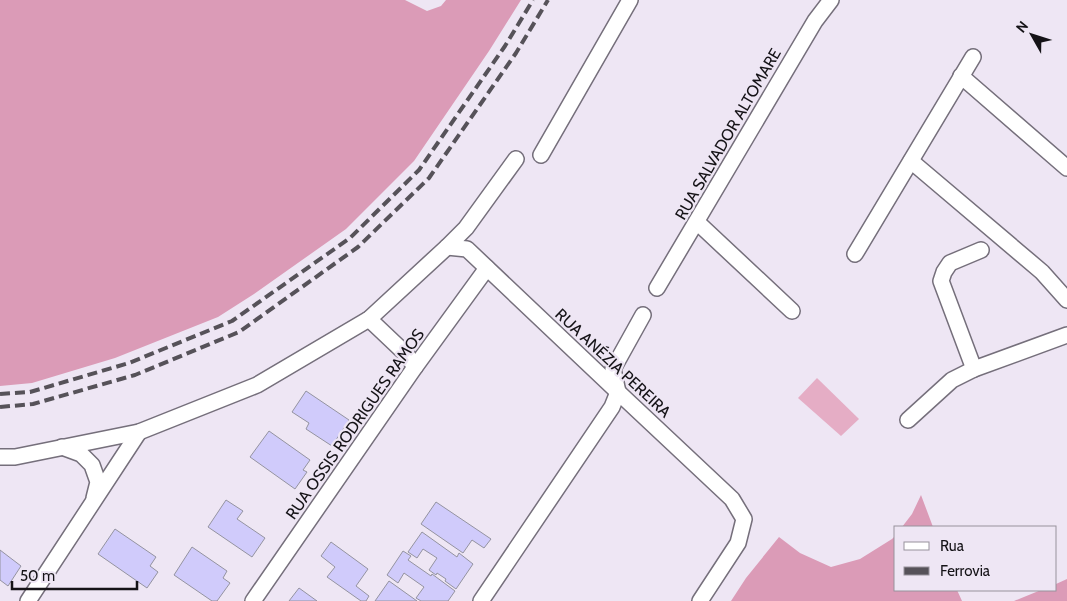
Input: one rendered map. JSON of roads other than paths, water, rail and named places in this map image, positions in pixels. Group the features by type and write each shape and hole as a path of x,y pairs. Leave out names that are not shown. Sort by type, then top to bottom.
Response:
{"street":[{"path":"541,155 630,0"},
{"name":"RUA SALVADOR ALTOMARE","path":"657,288 815,21 831,0"},
{"path":"855,254 973,57"},
{"path":"961,76 1067,168"},
{"path":"0,457 15,456 139,432 257,385 369,319 466,228 516,159"},
{"path":"911,161 1042,272 1067,300"},
{"path":"697,222 792,311"},
{"name":"RUA ANÉZIA PEREIRA","path":"447,247 467,249 732,499 744,519 738,542 700,601"},
{"path":"974,369 941,281 950,263 981,250"},
{"name":"RUA OSSIS RODRIGUES RAMOS","path":"253,601 415,367 487,268"},
{"path":"481,601 612,407 618,392 612,369 643,314"},
{"path":"369,319 407,355 415,367"},
{"path":"908,420 952,380 974,369 1067,335"},
{"path":"28,601 139,432"},
{"path":"62,447 81,454 92,465 98,482 93,502"}],"railway":[{"path":"0,394 30,392 129,363 232,321 350,238 419,170 505,46 533,0"},
{"path":"0,407 33,404 135,375 239,332 358,247 429,178 516,53 548,0"}]}
